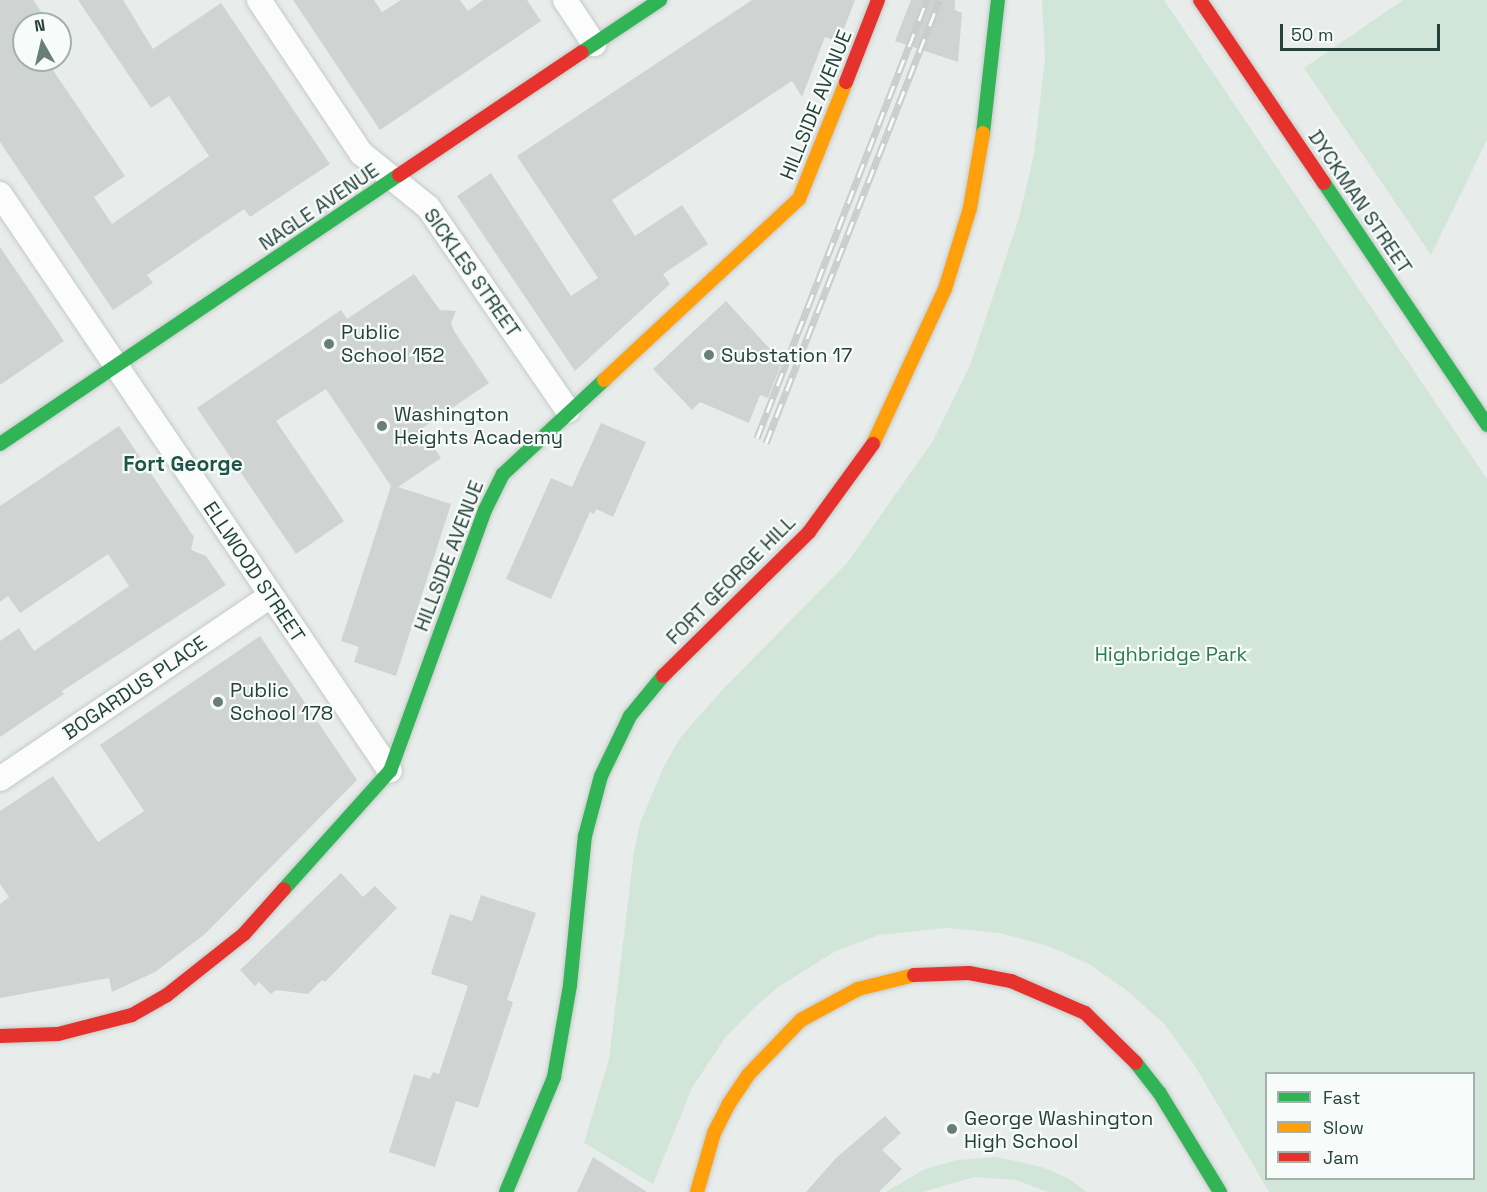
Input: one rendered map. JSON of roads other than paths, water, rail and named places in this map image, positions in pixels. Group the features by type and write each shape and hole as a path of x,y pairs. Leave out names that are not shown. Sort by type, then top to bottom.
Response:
{"main road":[{"name":"NAGLE AVENUE","path":"0,444 660,0"},
{"name":"HILLSIDE AVENUE","path":"0,1036 58,1034 90,1028 132,1016 167,995 244,934 390,771 485,510 503,474 568,411 799,199 878,0"},
{"name":"FORT GEORGE HILL","path":"506,1192 554,1077 570,985 585,836 601,777 630,716 666,673 808,532 867,457 945,289 970,208 991,88 998,0"},
{"name":"DYCKMAN STREET","path":"1200,0 1487,425"},
{"path":"696,1192 714,1133 728,1105 748,1075 801,1020 858,989 898,977 969,973 1011,981 1085,1013 1122,1047 1166,1101 1220,1192"}],"street":[{"name":"SICKLES STREET","path":"259,0 361,153 428,207 568,411"},
{"path":"565,0 594,44"},
{"name":"ELLWOOD STREET","path":"0,194 390,771"},
{"name":"BOGARDUS PLACE","path":"0,779 270,596"}],"railway":[{"path":"757,438 927,0"},
{"path":"766,443 940,0"}],"place":[{"name":"Public School 152","path":"329,344"},
{"name":"Substation 17","path":"709,355"},
{"name":"Washington Heights Academy","path":"382,426"},
{"name":"Public School 178","path":"218,702"},
{"name":"George Washington High School","path":"952,1129"}],"district":[{"name":"Fort George","path":"183,464"}],"park label":[{"name":"Highbridge Park","path":"1171,654"}]}
